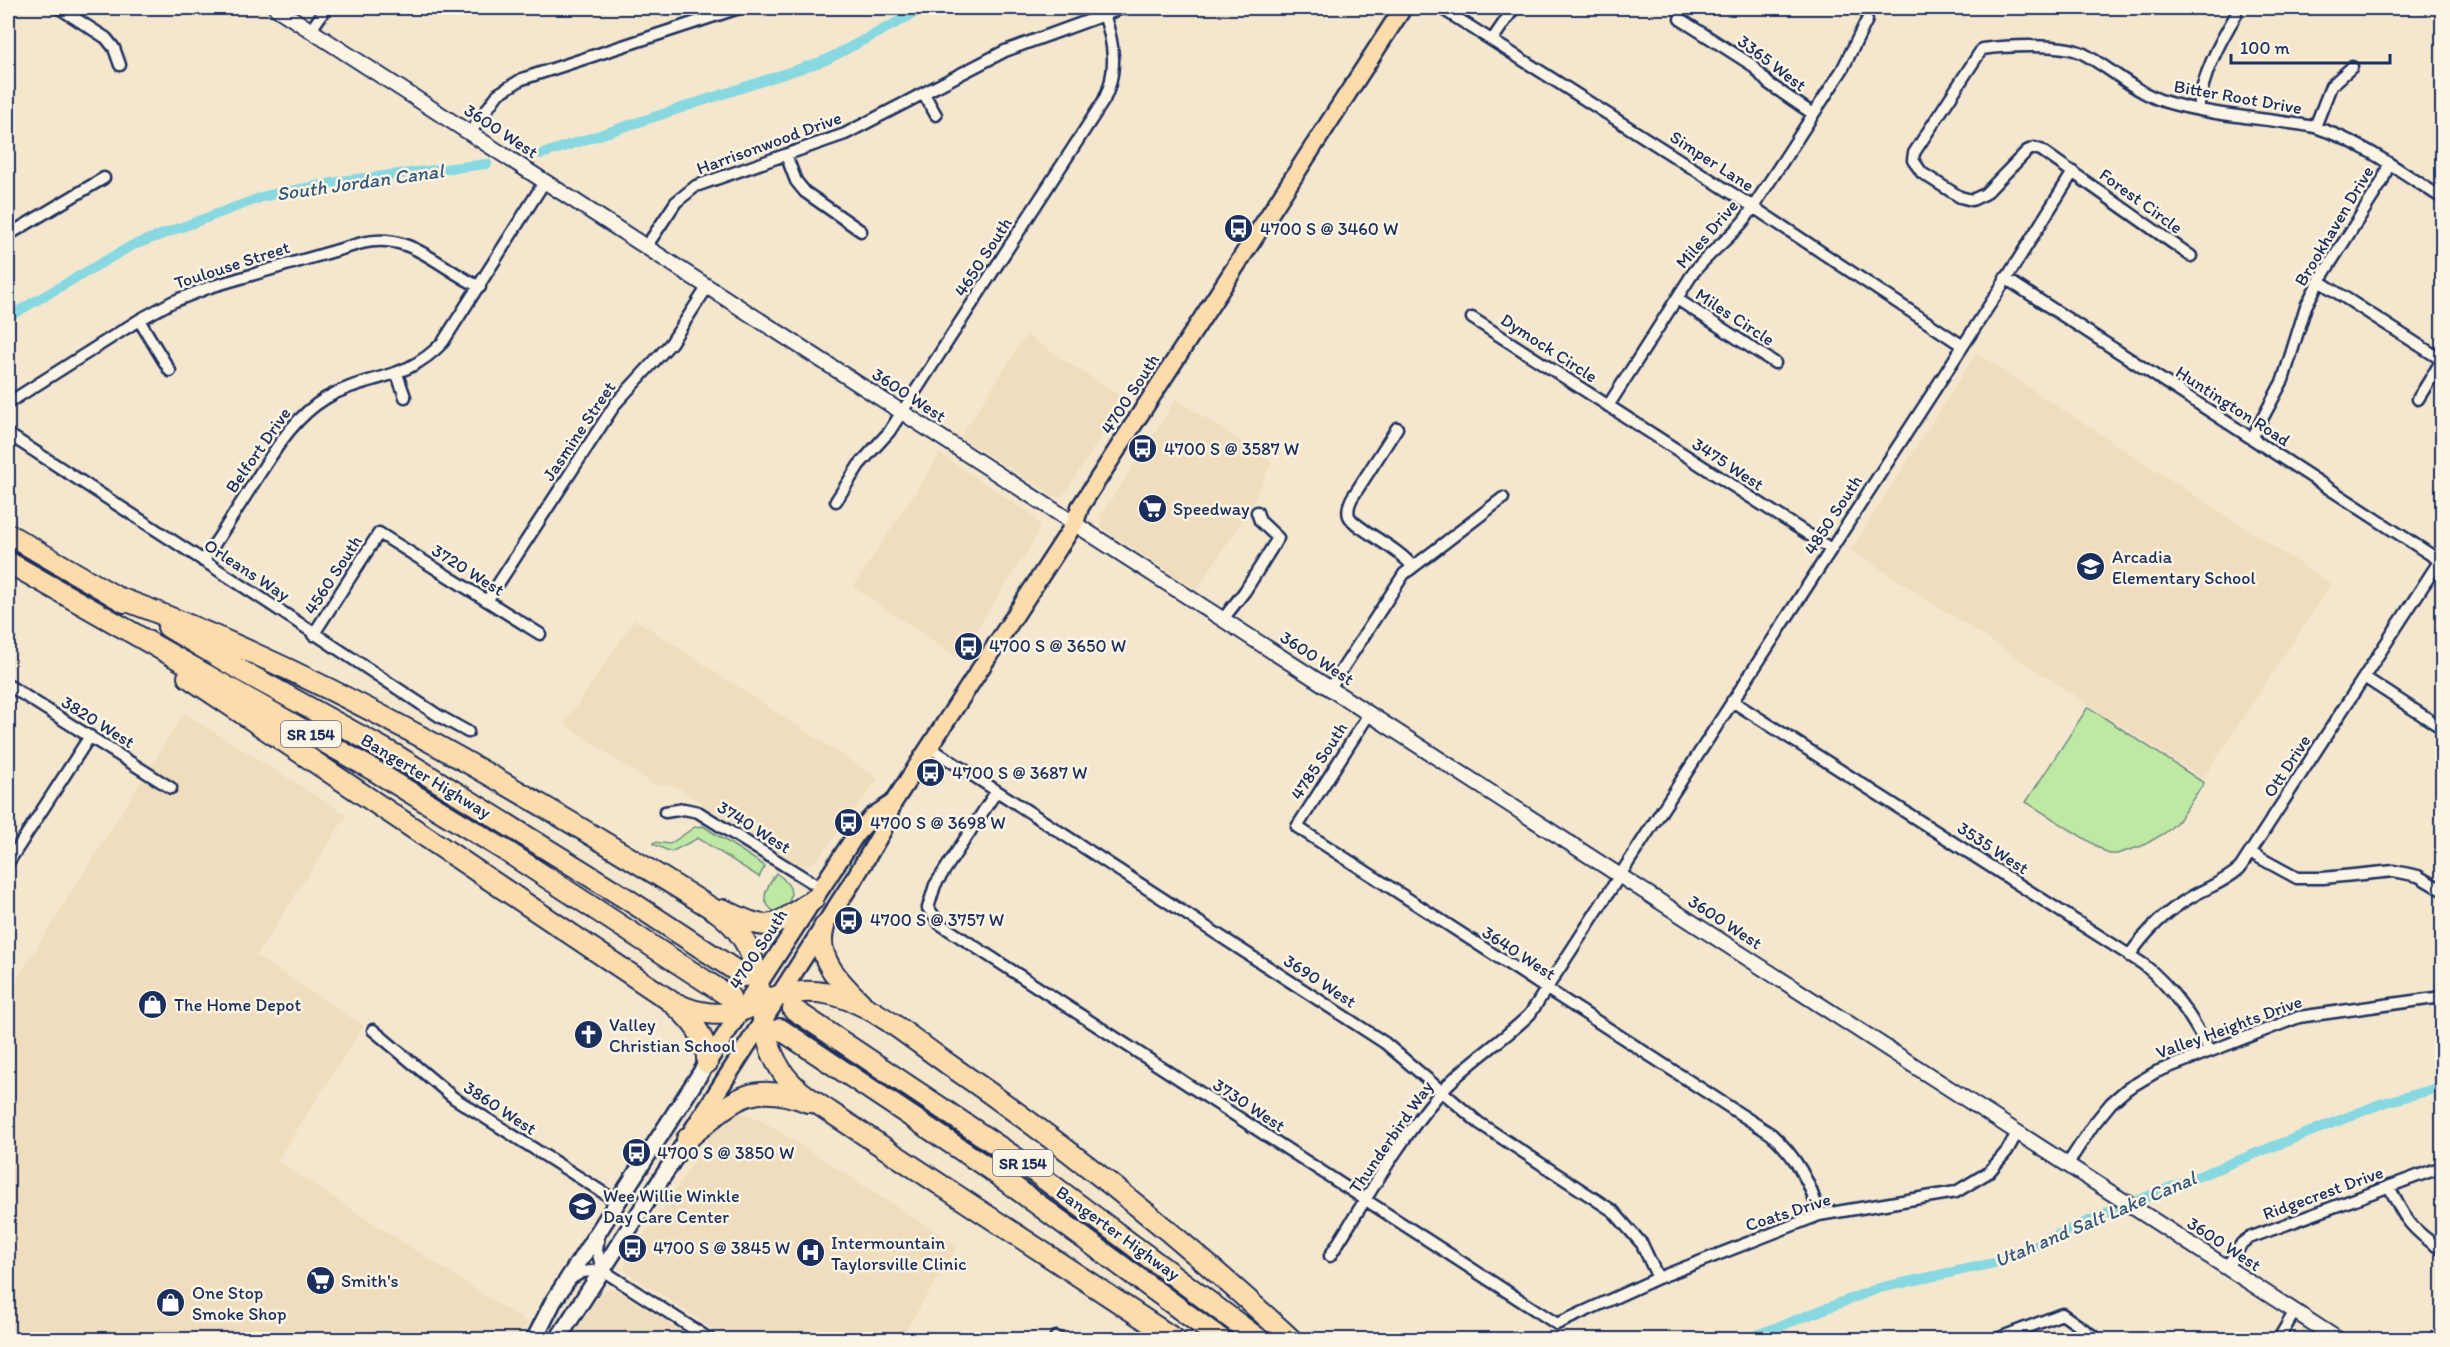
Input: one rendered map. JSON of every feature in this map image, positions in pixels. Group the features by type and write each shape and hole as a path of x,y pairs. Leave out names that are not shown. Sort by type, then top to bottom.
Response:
{"highway":[{"name":"Bangerter Highway","path":"8,534 242,671 397,756 627,899 761,1002 1222,1340"},
{"name":"Bangerter Highway","path":"8,562 393,782 506,851 736,1004"},
{"path":"114,596 214,635 410,730 534,799 724,917 740,934 753,958 771,1050 780,1069 794,1085 830,1112 1176,1340"},
{"path":"113,623 270,733 489,877 669,1000 690,1020 703,1039 708,1063"},
{"path":"691,896 720,907 745,921 759,925 784,920 817,894"},
{"path":"824,927 821,941 825,958 843,983 873,1012"},
{"path":"669,1000 701,1012 720,1014 736,1004 787,1002 802,992 822,992 844,998 873,1012 1072,1153 1233,1287 1292,1340"},
{"name":"Bangerter Highway","path":"787,1002 1016,1158 1260,1340"},
{"path":"687,1139 730,1104 754,1093 769,1092 790,1096 830,1112"}],"main road":[{"name":"4700 South","path":"787,1002 824,927 878,838 892,803 1075,523 1080,507 1403,8"},
{"name":"4700 South","path":"557,1340 687,1139 817,894 857,833 873,816 892,803"},
{"name":"4700 South","path":"534,1340 564,1285 708,1063 736,1004"}],"street":[{"path":"58,8 106,38 114,48 120,65"},
{"name":"3600 West","path":"276,8 2339,1340"},
{"path":"311,30 326,8"},
{"path":"470,133 498,94 522,79 739,8"},
{"name":"Harrisonwood Drive","path":"646,247 670,209 689,190 845,134 1016,46 1123,8"},
{"name":"Simper Lane","path":"1441,8 1752,207 1963,346"},
{"path":"1492,40 1514,8"},
{"name":"4650 South","path":"836,501 859,465 882,442 902,412 1108,91 1113,73 1114,53 1104,14"},
{"path":"2198,109 2207,69 2236,15"},
{"name":"3365 West","path":"1680,19 1752,65 1768,84 1813,114"},
{"name":"Miles Drive","path":"1608,406 1702,261 1730,238 1752,207 1842,70 1867,20"},
{"name":"Bitter Root Drive","path":"1916,167 1913,160 1917,146 1982,49 2061,47 2082,53 2146,94 2165,102 2315,127 2362,146 2442,198"},
{"path":"2315,127 2331,86 2352,67"},
{"path":"924,94 936,115"},
{"name":"Forest Circle","path":"1916,167 1960,197 1972,200 1985,194 2021,156 2034,148 2048,154 2191,256"},
{"path":"786,155 796,181 805,192 861,231"},
{"name":"Brookhaven Drive","path":"2252,438 2283,380 2306,306 2319,281 2382,182 2389,164"},
{"name":"4850 South","path":"1620,875 2073,172"},
{"path":"8,235 104,178"},
{"name":"Belfort Drive","path":"203,561 298,419 334,394 397,374 437,349 480,287 490,266 545,181"},
{"name":"Toulouse Street","path":"8,403 139,320 172,302 210,287 376,240 396,241 410,246 480,287"},
{"name":"Huntington Road","path":"2005,278 2441,561"},
{"path":"2319,281 2442,360 2418,399"},
{"name":"Jasmine Street","path":"487,601 616,403 671,344 708,286"},
{"name":"Miles Circle","path":"1677,299 1775,363"},
{"name":"Dymock Circle","path":"1472,318 1608,406"},
{"path":"139,320 170,371"},
{"path":"397,374 405,397"},
{"name":"3475 West","path":"1608,406 1831,549"},
{"path":"1397,428 1352,498 1348,510 1351,519 1396,549 1412,566"},
{"name":"Orleans Way","path":"8,434 439,716 468,732"},
{"path":"1330,688 1397,583 1412,566 1485,514 1503,498"},
{"path":"1223,619 1245,591 1278,538 1260,521 1257,512"},
{"name":"3720 West","path":"379,533 540,634"},
{"name":"4560 South","path":"314,634 379,533"},
{"name":"Ott Drive","path":"2129,956 2161,917 2193,895 2230,878 2240,868 2441,561"},
{"path":"2364,678 2442,728"},
{"name":"3820 West","path":"8,685 171,788"},
{"name":"3535 West","path":"1732,701 2158,976 2175,994 2209,1050"},
{"name":"4785 South","path":"1297,827 1369,714"},
{"path":"8,863 90,736"},
{"name":"3690 West","path":"929,747 1385,1043 1492,1132 1613,1211 1642,1244 1658,1278"},
{"name":"3730 West","path":"996,792 935,885 928,908 940,924 1557,1323"},
{"name":"3740 West","path":"665,812 684,808 698,812 817,894"},
{"name":"3640 West","path":"1297,827 1545,990 1771,1134 1785,1146 1805,1177 1814,1196 1819,1215"},
{"path":"2251,853 2297,878 2323,878 2394,871 2418,876 2442,890"},
{"name":"Thunderbird Way","path":"1330,1256 1442,1091 1474,1062 1511,1034 1530,1014 1620,875"},
{"name":"Valley Heights Drive","path":"2067,1165 2093,1125 2111,1103 2127,1089 2156,1072 2299,1017 2442,996"},
{"name":"3860 West","path":"373,1029 454,1098 618,1202"},
{"name":"Coats Drive","path":"1557,1323 1658,1278 1819,1215 1956,1192 1989,1172 2007,1151 2017,1133"},
{"name":"Ridgecrest Drive","path":"2227,1267 2242,1243 2249,1238 2442,1167"},
{"path":"2389,1186 2403,1217 2414,1230 2442,1250"},
{"path":"602,1226 597,1250 602,1270"},
{"path":"564,1285 582,1272 602,1270 711,1340"},
{"path":"2278,1340 2295,1311"},
{"path":"1994,1340 2062,1314 2099,1340"}],"shaded area":[{"path":"1026,335 1125,399 1065,493 1056,497 960,437"},
{"name":"Arcadia Elementary School","path":"1976,353 2331,584 2203,779 1851,550"},
{"path":"1176,399 1272,462 1249,510 1197,590 1103,529 1100,523 1101,515"},
{"path":"940,454 1035,517 1040,525 1034,541 958,658 853,587"},
{"path":"635,619 878,779 817,860 805,866 797,864 678,788 666,784 654,785 564,724"},
{"path":"184,713 347,815 256,956 364,1026 277,1161 528,1323 517,1339 8,1339 8,993"},
{"path":"742,1112 764,1122 958,1246 900,1339 729,1339 625,1271 626,1259 666,1204 720,1121 728,1115"},
{"path":"610,1288 693,1339 570,1339 601,1293"}],"green space":[{"path":"2088,707 2204,783 2177,822 2165,833 2142,846 2117,854 2109,854 2026,802"},
{"path":"703,826 765,866 759,877 698,838 671,852 653,844 654,842 670,844 695,827"},
{"path":"776,873 787,883 791,893 789,903 781,916 769,907 765,897 768,886"}],"waterway":[{"name":"South Jordan Canal","path":"542,154 826,60 924,8"},
{"name":"South Jordan Canal","path":"8,317 131,246 265,196 348,180 487,164"},
{"name":"Utah and Salt Lake Canal","path":"1744,1340 1879,1288 1999,1262 2106,1213 2383,1103 2442,1087"}],"place":[{"name":"4700 S @ 3460 W","path":"1239,229"},
{"name":"4700 S @ 3587 W","path":"1143,449"},
{"name":"Speedway","path":"1152,509"},
{"name":"Arcadia Elementary School","path":"2091,567"},
{"name":"4700 S @ 3650 W","path":"968,646"},
{"name":"4700 S @ 3687 W","path":"931,773"},
{"name":"4700 S @ 3698 W","path":"849,823"},
{"name":"4700 S @ 3757 W","path":"849,920"},
{"name":"The Home Depot","path":"153,1005"},
{"name":"Valley Christian School","path":"588,1035"},
{"name":"4700 S @ 3850 W","path":"636,1153"},
{"name":"Wee Willie Winkle Day Care Center","path":"582,1206"},
{"name":"4700 S @ 3845 W","path":"632,1248"},
{"name":"Intermountain Taylorsville Clinic","path":"810,1253"},
{"name":"Smith's","path":"320,1281"},
{"name":"One Stop Smoke Shop","path":"171,1303"}]}
